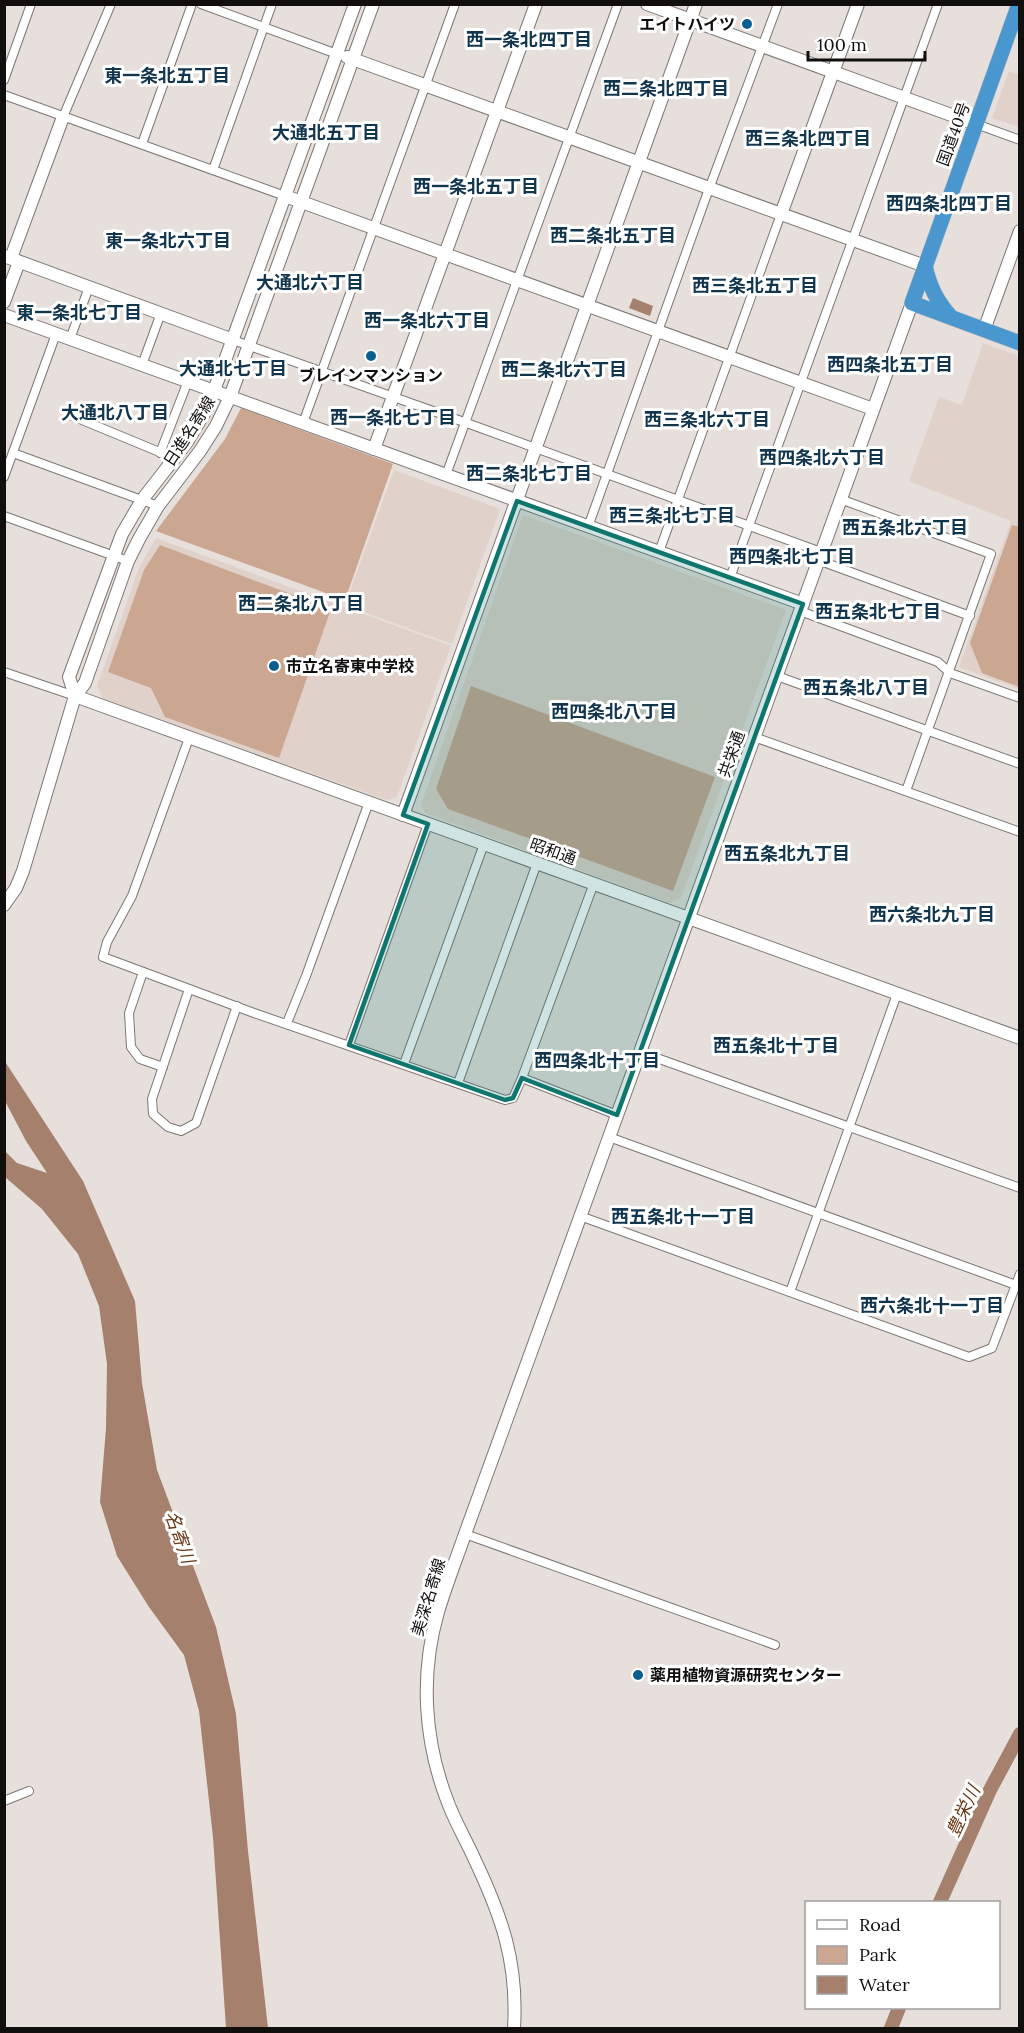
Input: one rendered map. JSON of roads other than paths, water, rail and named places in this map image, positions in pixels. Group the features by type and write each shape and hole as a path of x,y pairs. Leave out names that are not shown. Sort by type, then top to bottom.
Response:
{"highway":[{"name":"国道40号","path":"912,303 1019,4"},
{"path":"925,266 931,289 952,318"},
{"path":"912,303 1020,343"}],"street":[{"path":"4,80 32,4"},
{"path":"4,302 12,259 63,117 111,4"},
{"path":"142,144 192,4"},
{"path":"201,4 925,266"},
{"path":"213,170 272,4"},
{"name":"日進名寄線","path":"75,696 69,677 122,534 142,500 187,442 208,407 355,4"},
{"name":"日進名寄線","path":"4,905 16,888 30,851 75,696 85,683 128,561 158,506 200,451 216,426 230,397 373,4"},
{"path":"303,423 455,4"},
{"path":"374,449 536,4"},
{"path":"446,475 618,4"},
{"path":"647,4 1020,140"},
{"path":"403,815 696,4"},
{"path":"588,527 709,188 778,4"},
{"path":"659,552 858,4"},
{"path":"730,578 938,4"},
{"path":"4,94 873,409"},
{"path":"984,330 1020,231"},
{"path":"12,259 748,525 970,616"},
{"path":"70,339 89,287"},
{"name":"共栄通","path":"580,1216 912,303"},
{"path":"142,365 161,313"},
{"path":"4,315 730,578 938,662 950,673 1020,698"},
{"path":"4,477 56,334"},
{"path":"160,453 188,381"},
{"path":"70,416 174,458"},
{"path":"13,453 158,506"},
{"path":"840,499 991,554 906,791"},
{"path":"4,516 114,554 128,561"},
{"path":"4,672 75,696"},
{"path":"777,676 1020,764"},
{"name":"昭和通","path":"75,696 1020,1038"},
{"path":"754,737 1020,832"},
{"path":"189,738 132,896 107,942 103,957 189,989 505,1100 513,1098 594,883"},
{"path":"287,1023 369,802"},
{"path":"349,1045 428,824"},
{"path":"404,1064 484,844"},
{"path":"458,1083 537,863"},
{"path":"143,972 129,1013 131,1047 140,1059 163,1067"},
{"path":"189,989 152,1099 153,1114 168,1127 181,1131 196,1123 237,1006"},
{"path":"790,1292 897,994"},
{"path":"640,1052 1020,1188"},
{"path":"522,1078 617,1115"},
{"path":"609,1137 1016,1285"},
{"path":"580,1216 969,1357 992,1348 1020,1274"},
{"name":"美深名寄線","path":"514,2028 514,1983 506,1935 489,1890 448,1803 435,1763 428,1720 426,1681 430,1645 438,1611 580,1216"},
{"path":"465,1534 775,1645"},
{"path":"4,1801 29,1791"}],"water":[{"path":"633,298 653,306 650,316 629,308"},
{"name":"名寄川","path":"4,1060 83,1181 135,1301 142,1383 157,1470 216,1627 236,1714 248,1851 268,2028 226,2028 213,1837 199,1711 184,1655 149,1607 117,1556 100,1502 106,1428 107,1364 99,1306 78,1254 42,1209 5,1177 5,1151 17,1163 47,1173 26,1141 5,1101"}],"waterway":[{"name":"豊栄川","path":"940,1901 990,1790 1020,1734"},
{"name":"豊栄川","path":"891,2028 899,2009"}],"place":[{"name":"エイトハイツ","path":"747,24"},
{"name":"ブレインマンション","path":"371,356"},
{"name":"市立名寄東中学校","path":"274,666"},
{"name":"薬用植物資源研究センター","path":"638,1675"}],"district":[{"name":"西一条北四丁目","path":"529,39"},
{"name":"東一条北五丁目","path":"167,75"},
{"name":"西二条北四丁目","path":"666,88"},
{"name":"大通北五丁目","path":"326,132"},
{"name":"西三条北四丁目","path":"808,138"},
{"name":"西一条北五丁目","path":"476,186"},
{"name":"西四条北四丁目","path":"949,203"},
{"name":"西二条北五丁目","path":"613,235"},
{"name":"東一条北六丁目","path":"168,240"},
{"name":"大通北六丁目","path":"310,282"},
{"name":"西三条北五丁目","path":"755,285"},
{"name":"東一条北七丁目","path":"79,312"},
{"name":"西一条北六丁目","path":"427,320"},
{"name":"西四条北五丁目","path":"890,364"},
{"name":"大通北七丁目","path":"233,368"},
{"name":"西二条北六丁目","path":"564,369"},
{"name":"大通北八丁目","path":"115,412"},
{"name":"西一条北七丁目","path":"393,417"},
{"name":"西三条北六丁目","path":"707,419"},
{"name":"西四条北六丁目","path":"822,457"},
{"name":"西二条北七丁目","path":"529,473"},
{"name":"西三条北七丁目","path":"672,515"},
{"name":"西五条北六丁目","path":"905,527"},
{"name":"西四条北七丁目","path":"792,556"},
{"name":"西二条北八丁目","path":"301,603"},
{"name":"西五条北七丁目","path":"878,611"},
{"name":"西五条北八丁目","path":"866,687"},
{"name":"西四条北八丁目","path":"614,711"},
{"name":"西五条北九丁目","path":"787,853"},
{"name":"西六条北九丁目","path":"932,914"},
{"name":"西五条北十丁目","path":"776,1045"},
{"name":"西四条北十丁目","path":"597,1060"},
{"name":"西五条北十一丁目","path":"683,1216"},
{"name":"西六条北十一丁目","path":"932,1305"}]}
